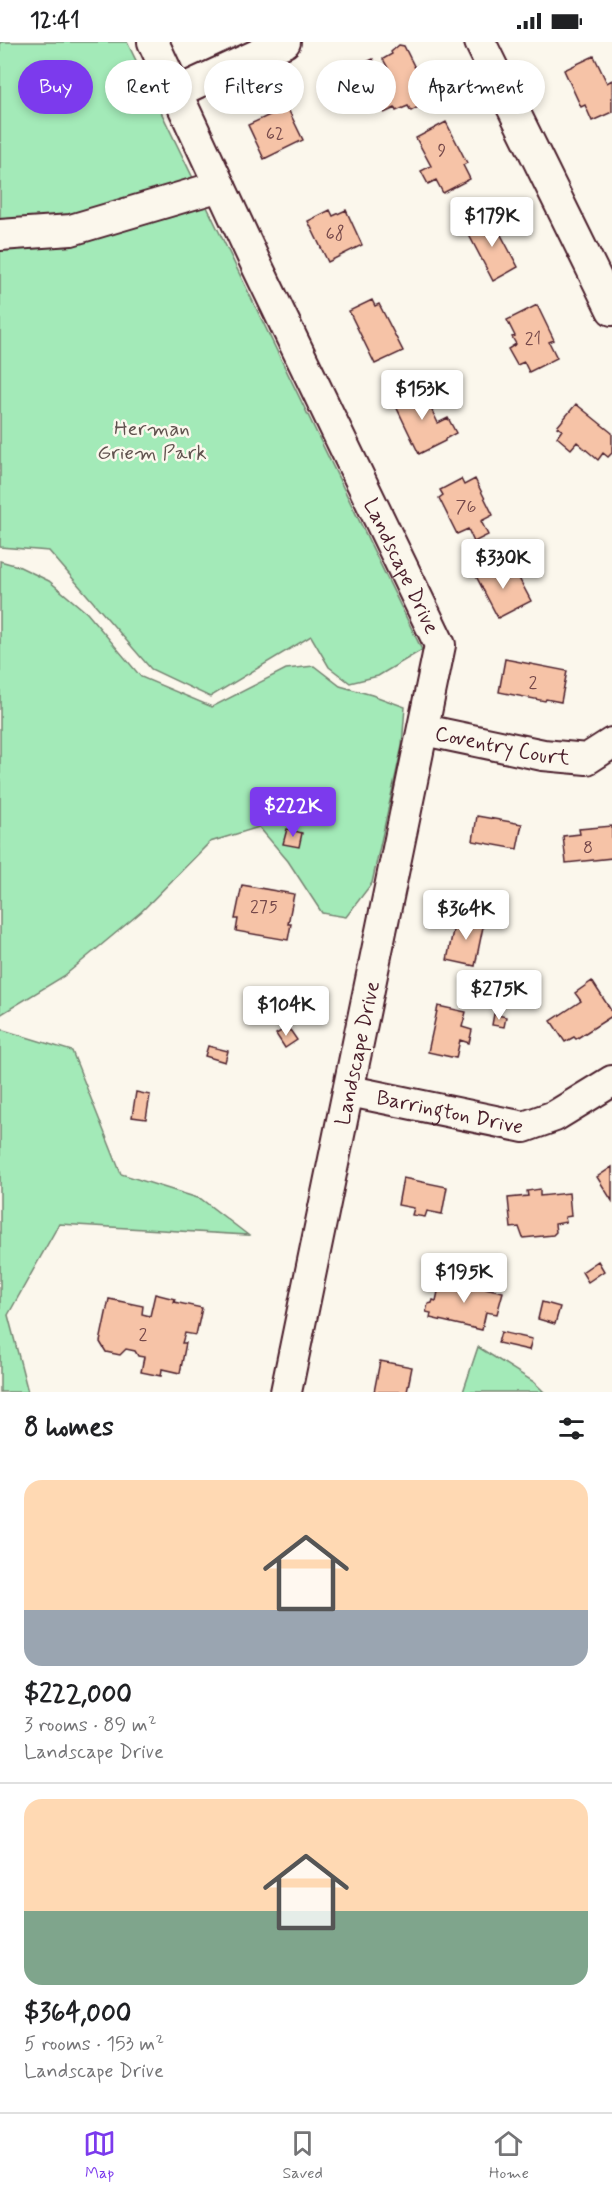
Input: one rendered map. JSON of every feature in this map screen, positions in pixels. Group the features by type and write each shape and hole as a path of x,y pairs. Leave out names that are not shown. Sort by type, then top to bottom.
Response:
{"street":[{"name":"Landscape Drive","path":"153,42 162,60"},
{"path":"192,85 285,42"},
{"path":"480,42 612,310"},
{"name":"Landscape Drive","path":"187,114 441,645 286,1392"},
{"path":"0,235 71,230 220,186"},
{"name":"Coventry Court","path":"424,730 543,755 587,759 612,743"},
{"name":"Barrington Drive","path":"350,1091 524,1127 555,1116 612,1081"}],"green space":[{"name":"Herman Griem Park","path":"0,42 127,42 136,60 105,60 105,114 162,114 422,650 378,676 350,683 329,667 311,636 210,697 151,669 49,551 0,547"},
{"path":"0,561 18,566 49,581 87,613 141,677 212,707 286,669 314,666 340,686 405,707 402,746 372,883 346,917 322,913 288,861 259,827 210,842 141,912 64,976 0,1015"},
{"path":"0,1029 72,1051 121,1174 201,1199 248,1235 59,1224 8,1315 28,1392 0,1392"},
{"path":"478,1347 534,1382 544,1392 463,1392"}],"building":[{"path":"399,45 404,46 411,60 408,60 408,106 396,111 396,60 383,59 392,54 391,52"},
{"path":"594,56 607,83 612,80 612,112 592,121 585,105 581,107 564,70"},
{"path":"272,114 290,114 303,140 264,159 248,125"},
{"path":"446,122 467,163 463,165 470,179 443,193 436,180 428,184 421,171 431,166 416,138"},
{"path":"330,210 333,216 346,210 362,245 328,262 308,221"},
{"path":"490,214 518,267 493,281 469,235 473,232 469,225"},
{"path":"372,300 375,306 379,304 403,351 375,364 349,311"},
{"path":"537,305 554,340 549,342 557,358 529,372 524,362 517,365 508,349 516,344 512,337 515,336 507,320"},
{"path":"420,386 438,423 448,418 456,433 419,454 393,400"},
{"path":"576,404 612,433 612,453 608,457 603,453 598,460 577,442 571,449 557,437 562,430 557,427"},
{"path":"461,479 464,485 475,479 493,515 481,521 488,535 474,542 468,529 457,534 439,498 443,495 440,490"},
{"path":"499,564 503,570 512,565 531,601 498,618 476,576"},
{"path":"505,659 567,671 561,702 499,692"},
{"path":"477,816 522,824 517,849 473,841"},
{"path":"612,826 612,858 566,863 563,836 580,834 579,829"},
{"path":"287,829 302,833 299,847 283,844"},
{"path":"242,885 294,894 288,924 291,924 288,940 236,931 238,919 235,919"},
{"path":"456,916 484,922 475,966 447,960"},
{"path":"592,981 612,1012 612,1016 576,1039 574,1037 565,1042 551,1021 581,1001 575,993"},
{"path":"438,1006 466,1012 462,1027 472,1030 469,1043 460,1040 456,1058 428,1052"},
{"path":"494,1014 506,1017 504,1027 492,1025"},
{"path":"288,1027 297,1040 285,1048 276,1034"},
{"path":"208,1046 228,1051 225,1062 205,1056"},
{"path":"136,1092 150,1095 146,1119 132,1117"},
{"path":"612,1167 612,1201 597,1177"},
{"path":"403,1178 447,1187 442,1214 427,1211 425,1217 412,1215 414,1208 398,1205"},
{"path":"540,1189 540,1196 569,1193 571,1216 565,1217 566,1222 555,1224 556,1232 553,1235 523,1238 519,1227 511,1228 508,1198 528,1196 527,1191"},
{"path":"598,1261 604,1271 588,1282 582,1272"},
{"path":"441,1278 503,1292 497,1314 486,1312 482,1330 430,1318 431,1313 426,1312 428,1304 433,1300 436,1301"},
{"path":"155,1294 175,1299 174,1302 202,1308 196,1335 185,1333 182,1343 186,1343 180,1373 162,1369 161,1376 141,1372 144,1357 138,1356 135,1351 126,1349 120,1355 106,1352 100,1342 109,1299 143,1306 142,1314 150,1316"},
{"path":"542,1302 560,1307 555,1324 538,1319"},
{"path":"501,1332 532,1339 529,1350 498,1343"},
{"path":"380,1361 412,1367 407,1392 374,1392"}]}
